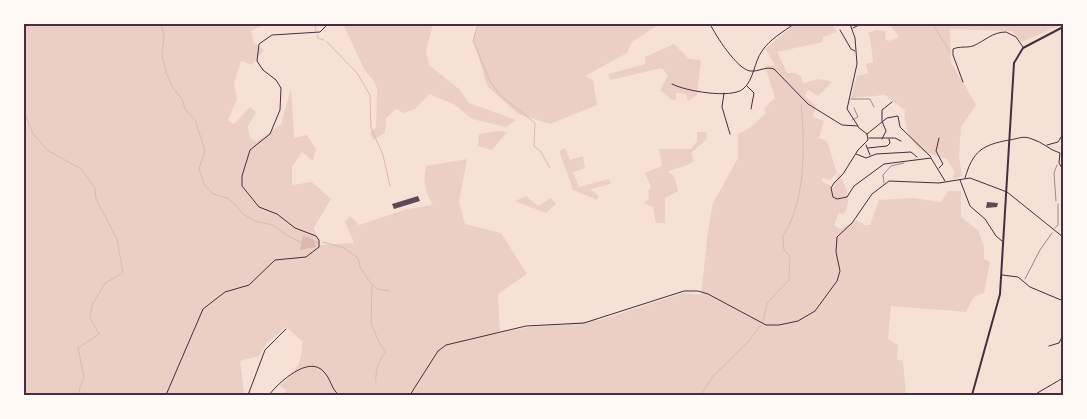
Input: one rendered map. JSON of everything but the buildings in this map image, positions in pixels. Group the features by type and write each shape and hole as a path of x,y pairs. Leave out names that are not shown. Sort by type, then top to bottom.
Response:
{"main road":[{"path":"972,395 1000,294 1014,63 1023,48 1063,27"}],"street":[{"path":"166,395 203,309 225,292 249,285 275,260 306,257 320,247 316,236 295,228 277,214 259,207 245,190 241,181 250,150 270,134 280,110 280,88 276,80 263,70 258,61 258,44 272,35 320,32 328,24"},
{"path":"710,24 738,64 753,71 774,68 808,104 842,125 858,126"},
{"path":"672,84 684,90 724,93 738,92 746,86 763,49 794,24"},
{"path":"850,24 856,51 856,74 847,110 852,120 869,138 895,138 901,142"},
{"path":"852,28 861,24"},
{"path":"840,30 851,49 856,51"},
{"path":"963,82 962,74 953,55 956,47 972,46 992,35 1006,32 1016,37 1023,48"},
{"path":"746,86 754,93 751,108"},
{"path":"724,93 722,107 730,134"},
{"path":"882,139 886,131 882,121 884,107 892,102"},
{"path":"866,134 882,121 891,116 898,116 900,127 922,150 930,153 945,182"},
{"path":"1046,146 1058,142 1063,134"},
{"path":"965,178 972,160 982,147 1024,136 1046,146 1049,150 1060,152 1059,163 1063,170"},
{"path":"869,138 866,144 855,154 832,188 833,197 837,199 847,197 854,186 884,164 905,162 918,158 931,158"},
{"path":"868,148 887,146 890,143 889,138"},
{"path":"939,138 936,151 942,164 939,168"},
{"path":"866,144 870,156"},
{"path":"855,154 866,158 911,152 918,158"},
{"path":"410,395 438,351 446,345 526,326 584,324 672,294 698,291 741,310 766,325 789,323 810,315 820,306 839,276 836,252 837,237 852,223 872,194 884,183 894,180 945,182 965,178 975,180 1007,192 1063,237"},
{"path":"960,179 970,206 985,220 996,236 1004,242"},
{"path":"1002,275 1018,277 1024,280 1030,287 1061,300"},
{"path":"248,395 265,350 286,329"},
{"path":"1049,346 1059,343 1063,335"},
{"path":"269,395 278,384 290,376 312,367 323,370 339,395"},
{"path":"1034,395 1063,378"}],"lane":[{"path":"849,99 870,99 874,106"},
{"path":"852,120 858,117 854,108"},
{"path":"884,183 883,175 887,168 905,162"},
{"path":"1054,230 1058,225 1058,204"}],"path":[{"path":"1058,204 1054,173 1059,163"},
{"path":"1024,280 1040,250 1054,230"}],"shaded area":[{"path":"24,24 266,24 251,31 254,43 264,50 252,65 241,61 234,84 237,99 228,120 234,124 250,107 256,112 248,127 250,138 256,142 281,124 291,88 294,138 307,135 316,149 313,161 302,152 292,167 292,185 312,182 331,199 314,228 320,245 354,243 345,222 350,216 359,225 407,209 433,205 425,187 426,166 467,159 459,202 465,224 501,233 527,274 498,294 500,333 524,328 600,320 683,293 701,295 713,203 738,158 738,134 751,127 766,113 764,108 775,98 765,66 775,65 765,49 795,24 832,24 837,32 823,37 823,42 777,52 787,73 795,73 801,76 803,83 819,79 832,82 818,96 808,90 805,96 816,106 813,117 824,121 819,138 827,141 837,173 830,180 823,178 822,181 834,188 839,173 848,198 847,209 844,214 839,213 834,225 840,229 857,220 864,225 870,225 879,200 913,198 941,202 948,191 961,191 961,217 978,230 984,246 984,259 990,262 984,293 974,297 966,312 891,306 888,339 898,345 897,359 903,361 906,395 284,395 286,390 280,386 297,367 302,349 302,341 286,327 267,343 259,356 240,361 244,392 237,395 24,395"},
{"path":"343,24 433,24 426,51 429,65 459,89 469,103 516,120 506,127 472,119 455,105 429,94 415,109 403,113 396,109 386,118 385,133 373,140 370,133 376,127 377,88 365,71"},
{"path":"479,24 658,25 632,42 627,53 585,76 593,80 597,105 550,124 518,114 487,86 473,38"},
{"path":"889,24 1063,24 1022,42 1011,31 950,29 951,62 976,105 961,127 959,156 962,176 953,179 954,171 947,159 924,152 911,139 906,127 905,110 885,95 851,98 857,76 868,73 866,64 873,62 868,33 876,30 886,31 885,39 889,41 899,37"},
{"path":"674,44 689,59 701,60 697,95 688,101 686,94 676,93 676,100 672,100 660,90 668,76 662,68 610,80 608,74 645,64 645,57"},
{"path":"498,131 507,132 492,150 478,146 479,134"},
{"path":"697,132 706,132 707,139 692,152 693,161 691,164 668,172 674,176 678,191 665,198 665,223 656,223 653,207 643,203 649,199 648,191 651,187 645,173 662,166 659,149 691,149 697,141"},
{"path":"565,148 570,160 583,156 585,168 573,172 579,187 609,179 611,184 590,189 599,196 597,200 573,190 559,151"},
{"path":"526,196 538,206 551,198 556,204 546,213 515,201"},
{"path":"303,235 314,240 316,247 300,250"}],"waterway":[{"path":"161,24 164,36 162,55 166,72 173,88 182,99 185,109 195,120 205,150 199,169 204,184 213,194 227,198 235,204 243,214 255,221 273,225 302,243"},
{"path":"315,24 316,31"},
{"path":"478,24 473,41 491,83 501,96 535,123 534,146 541,152 550,168"},
{"path":"933,24 950,52"},
{"path":"317,35 318,38 324,40"},
{"path":"327,42 357,73 370,95 371,128 383,155 390,186"},
{"path":"763,322 767,303 789,280 790,256 784,250 783,236 791,222 800,190 803,155 801,104"},
{"path":"24,111 33,134 47,150 81,169 95,188 96,199 117,239 123,273 105,283 92,305 90,318 99,334 78,348 84,377 79,390 81,395"},
{"path":"323,242 344,248 358,258 360,267 372,285 371,324 380,344 386,352 378,366 376,382"},
{"path":"372,285 377,289 390,291"},
{"path":"701,395 712,377 748,342 761,325"}]}
